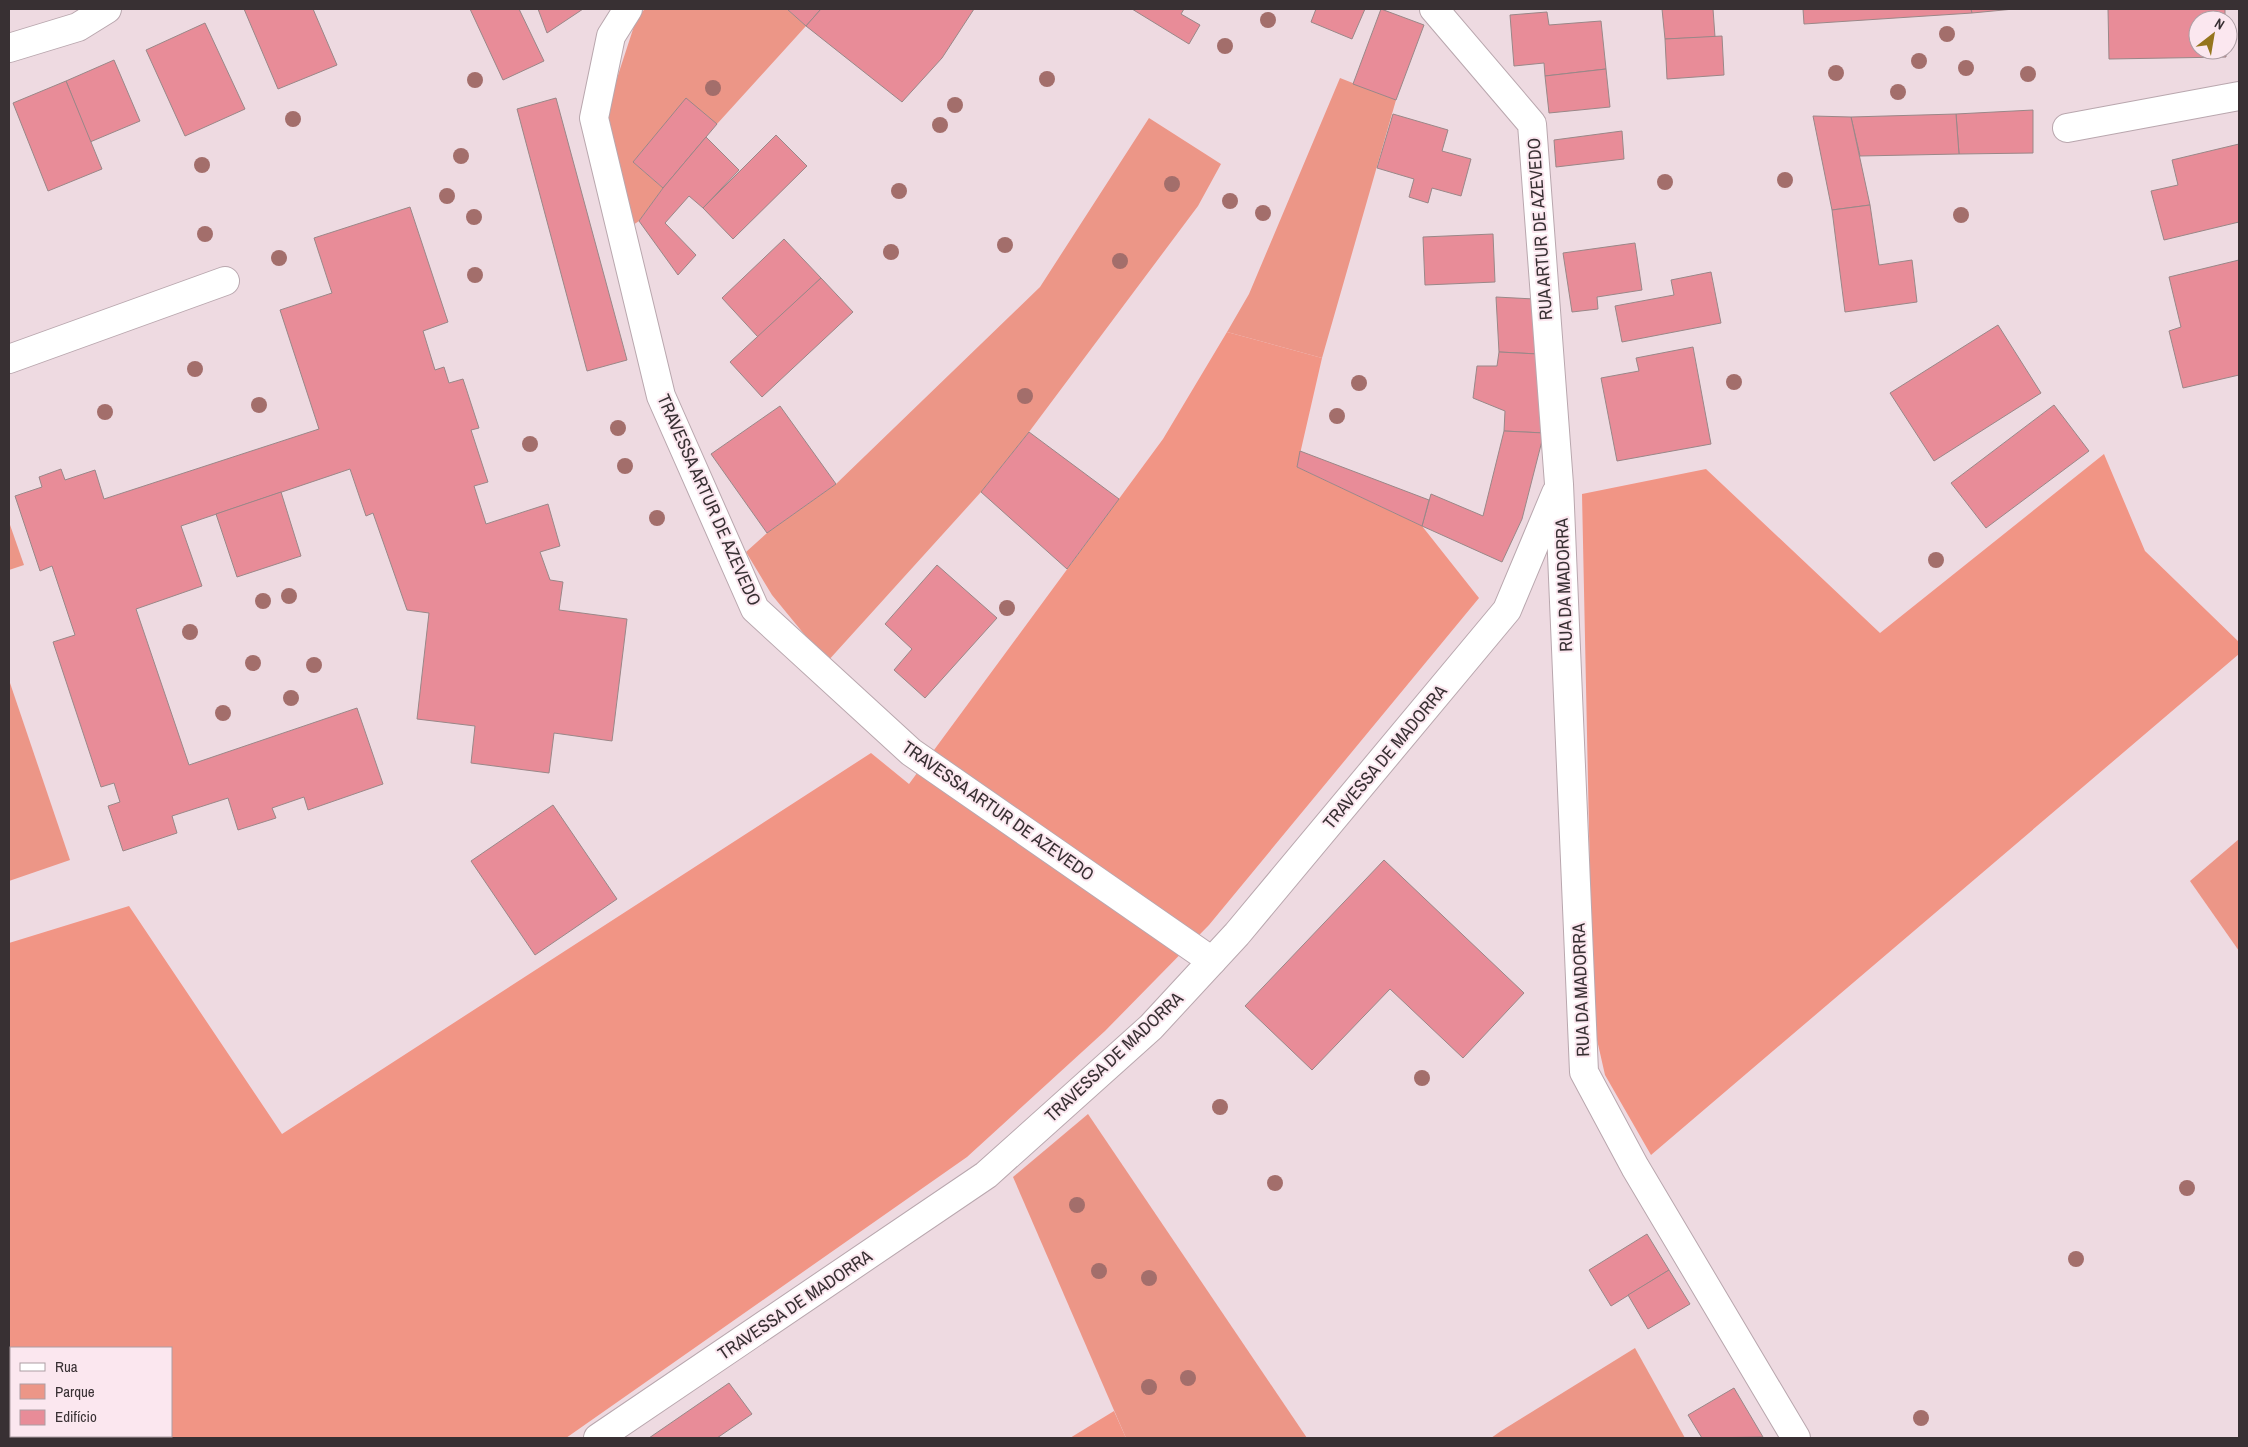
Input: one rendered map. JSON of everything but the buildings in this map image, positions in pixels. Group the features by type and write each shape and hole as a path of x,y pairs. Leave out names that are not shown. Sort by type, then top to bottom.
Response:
{"street":[{"path":"9,48 78,27 108,9"},
{"name":"TRAVESSA ARTUR DE AZEVEDO","path":"628,9 611,36 594,118 661,396 755,609 911,752 1212,961"},
{"name":"RUA ARTUR DE AZEVEDO","path":"1434,9 1532,124 1559,484"},
{"path":"2067,128 2239,96"},
{"path":"9,359 225,281"},
{"name":"TRAVESSA DE MADORRA","path":"598,1438 986,1175 1151,1027 1237,934 1507,610 1559,484"},
{"name":"RUA DA MADORRA","path":"1559,484 1584,1072 1635,1167 1796,1438"}],"green space":[{"path":"645,9 787,9 806,26 717,124 686,99 633,162 663,188 639,221 630,227 605,115 637,17"},
{"path":"1340,78 1396,100 1322,358 1227,332 1249,294"},
{"path":"1149,118 1221,164 1198,206 1029,432 981,492 827,662 772,595 746,552 767,533 836,484 1040,287"},
{"path":"9,522 24,565 9,570"},
{"path":"9,680 70,860 9,881"},
{"path":"2239,839 2239,951 2190,881"},
{"path":"1088,1114 1307,1438 1126,1438 1013,1177"},
{"path":"1635,1348 1685,1438 1491,1438 1501,1431"}],"shaded area":[{"path":"1227,332 1322,358 1297,467 1422,526 1479,598 1209,925 1105,1031 967,1157 566,1438 9,1438 9,943 129,906 282,1134 871,753 909,784 1163,439"},
{"path":"2104,454 2145,551 2239,642 2239,654 1651,1155 1605,1075 1593,1022 1582,494 1706,469 1880,633"},
{"path":"1114,1411 1126,1438 1070,1438"}]}
